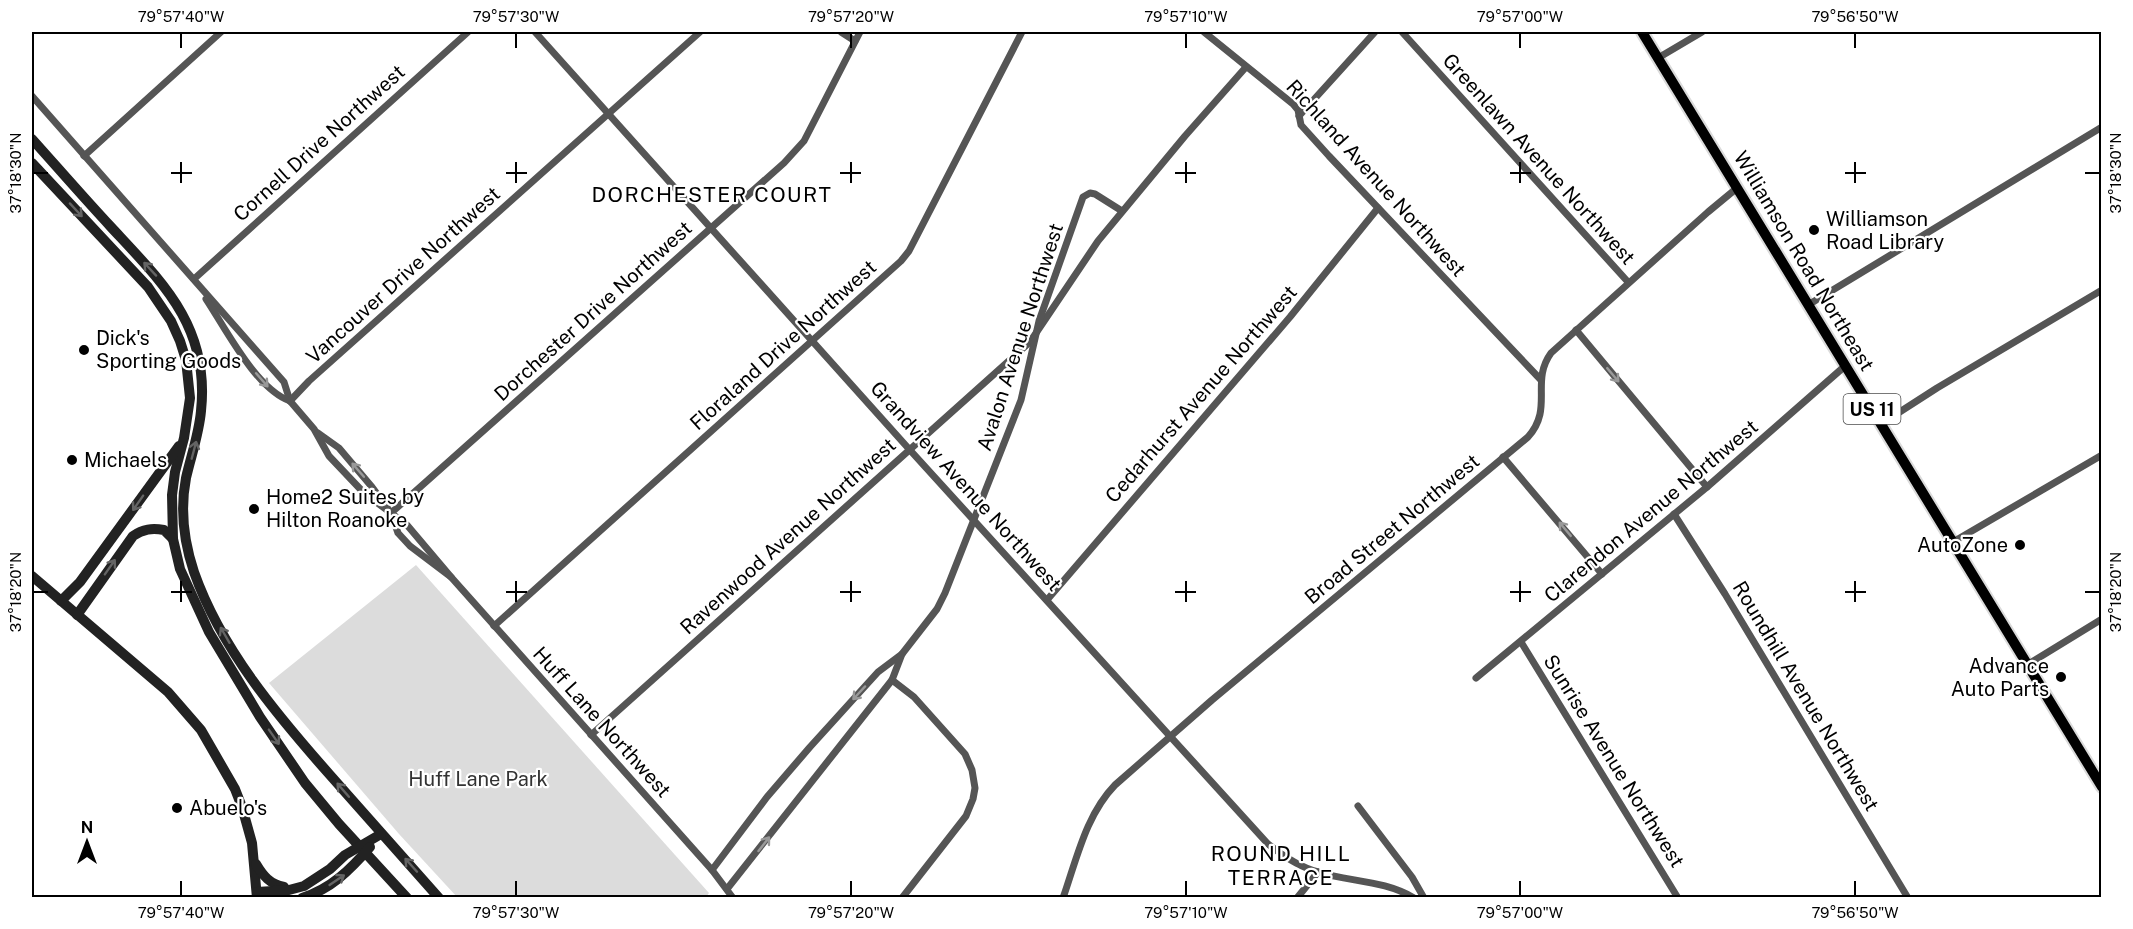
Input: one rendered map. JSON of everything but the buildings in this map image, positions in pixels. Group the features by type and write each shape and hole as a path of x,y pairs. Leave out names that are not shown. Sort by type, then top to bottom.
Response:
{"main road":[{"name":"Williamson Road Northeast","path":"1642,32 2101,787"},
{"path":"32,139 162,282 183,313 190,330 198,359 202,389 199,429 183,499 183,519 189,555 207,603 244,666 281,718 439,897"},
{"path":"48,158 33,166 148,287 171,321 180,341 189,378 189,407 172,495 173,539 180,569 194,601 221,653 260,717 305,783 362,850 407,897"},
{"path":"61,601 80,582 184,438"},
{"path":"77,615 133,536 152,529 164,530 173,539"},
{"path":"32,576 168,692 201,730 235,789 247,824 257,895 281,891 300,892 338,880 348,872 362,850 381,834"},
{"path":"221,653 271,717 281,718"},
{"path":"254,861 261,873 274,885 300,892"}],"street":[{"path":"84,156 221,32"},
{"name":"Cornell Drive Northwest","path":"194,279 468,32"},
{"name":"Grandview Avenue Northwest","path":"535,32 909,449 1268,844 1296,863 1318,872 1391,887 1414,897"},
{"name":"Vancouver Drive Northwest","path":"290,401 309,381 700,32"},
{"path":"841,32 855,41"},
{"name":"Dorchester Drive Northwest","path":"391,513 756,188 801,145 860,32"},
{"name":"Floraland Drive Northwest","path":"494,626 901,261 909,251 1022,32"},
{"name":"Richland Avenue Northwest","path":"1204,32 1293,105 1301,125 1541,380"},
{"path":"1299,116 1375,32"},
{"name":"Greenlawn Avenue Northwest","path":"1402,32 1628,282"},
{"path":"1658,58 1702,32"},
{"path":"1035,336 1080,267 1122,211 1246,67"},
{"name":"Huff Lane Northwest","path":"32,96 285,382 290,401 314,429 329,456 364,493 407,525 712,870 733,897"},
{"path":"1808,305 2102,127"},
{"name":"Broad Street Northwest","path":"1063,897 1090,821 1096,808 1115,784 1170,735 1528,437 1539,421 1542,403 1541,380 1545,360 1628,282 1737,188"},
{"name":"Avalon Avenue Northwest","path":"727,889 892,680 902,654 936,609 945,593 1021,400 1035,336 1051,283 1083,197 1090,193 1095,194 1122,211"},
{"name":"Cedarhurst Avenue Northwest","path":"1047,600 1290,317 1378,208"},
{"name":"Huff Lane Northwest","path":"194,279 252,369 276,395 290,401"},
{"path":"1881,424 2102,290"},
{"path":"1575,330 1707,488"},
{"name":"Ravenwood Avenue Northwest","path":"591,735 1035,336"},
{"name":"Clarendon Avenue Northwest","path":"1476,678 1707,488 1845,366"},
{"name":"Huff Lane Northwest","path":"314,429 339,448 372,487 391,513 398,533 410,546 451,577"},
{"path":"1953,542 2102,455"},
{"path":"1503,457 1602,574"},
{"name":"Roundhill Avenue Northwest","path":"1674,514 1725,594 1908,897"},
{"path":"2027,665 2102,619"},
{"name":"Sunrise Avenue Northwest","path":"1521,642 1678,897"},
{"name":"Avalon Avenue Northwest","path":"712,870 767,797 810,747 878,672 902,654"},
{"path":"892,680 914,697 965,754 972,770 975,788 974,799 966,816 902,897"},
{"path":"1358,806 1412,877 1424,897"},
{"path":"1297,897 1318,872"}],"green space":[{"name":"Huff Lane Park","path":"416,565 709,893 706,897 457,897 399,834 269,683"}],"place":[{"name":"Williamson Road Library","path":"1814,230"},
{"name":"Dick's Sporting Goods","path":"84,350"},
{"name":"Michaels","path":"72,460"},
{"name":"Home2 Suites by Hilton Roanoke","path":"254,509"},
{"name":"AutoZone","path":"2020,545"},
{"name":"Advance Auto Parts","path":"2061,677"},
{"name":"Abuelo's","path":"177,808"}],"district":[{"name":"DORCHESTER COURT","path":"712,194"},
{"name":"ROUND HILL TERRACE","path":"1281,865"}]}
